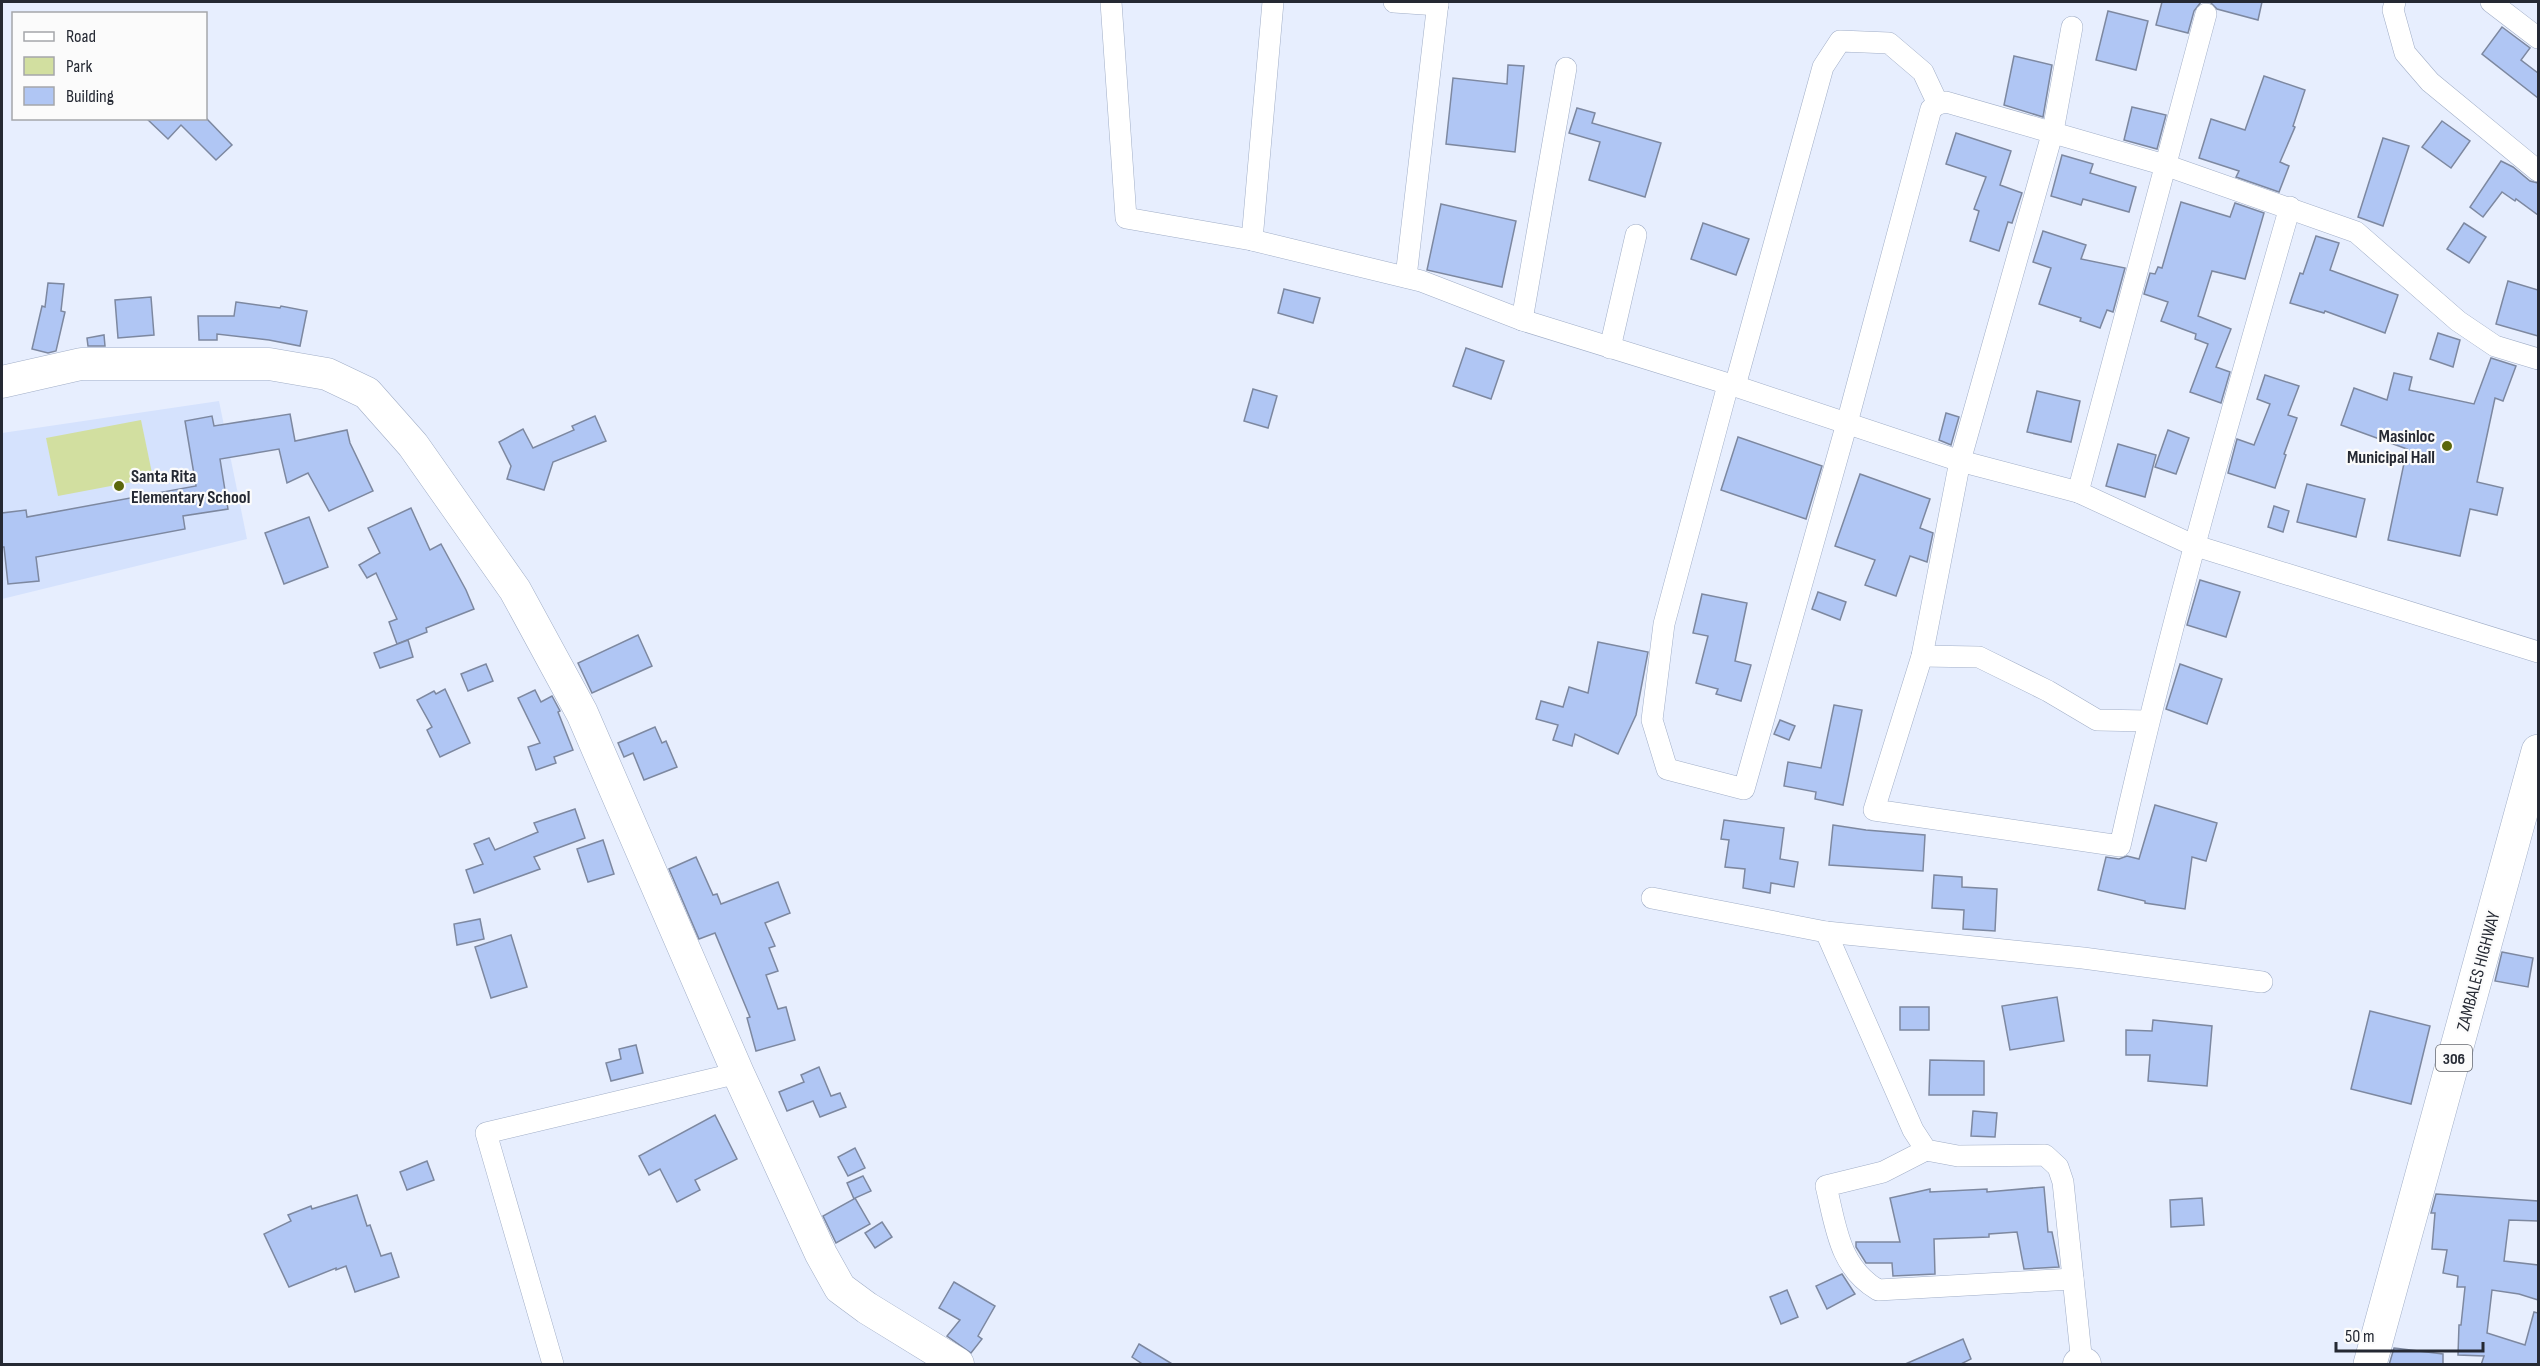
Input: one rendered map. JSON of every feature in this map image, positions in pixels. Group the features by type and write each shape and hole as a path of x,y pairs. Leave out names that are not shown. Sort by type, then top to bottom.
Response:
{"main road":[{"name":"ZAMBALES HIGHWAY","path":"2370,1365 2538,751"}],"street":[{"path":"1111,2 1126,218 1252,240 1406,277 1522,320 1732,385 1960,461 2078,492 2193,545 2538,652"},
{"path":"1252,240 1273,2"},
{"path":"1394,2 1438,3 1406,277"},
{"path":"2395,2 2393,10 2405,52 2430,82 2538,171"},
{"path":"2491,2 2538,38"},
{"path":"2078,492 2205,14"},
{"path":"2072,27 2053,130 1960,461 1922,656 1874,810 2120,846 2148,721 2193,545 2290,207"},
{"path":"1938,104 1923,72 1889,43 1840,41 1823,67 1664,624 1652,720 1666,769 1744,789 1847,423 1931,109 1938,104 1946,102 2053,130 2290,207 2356,232 2458,321 2495,346 2538,359"},
{"path":"1522,320 1566,68"},
{"path":"1610,348 1636,235"},
{"path":"2,382 81,364 269,364 327,374 367,393 413,445 481,539 516,590 560,669 582,713 738,1073 821,1254 840,1288 867,1308 958,1365"},
{"path":"1922,656 1980,657 2049,691 2097,720 2148,721"},
{"path":"1652,898 1826,932 2083,958 2262,982"},
{"path":"1826,932 1913,1130 1926,1150"},
{"path":"553,1365 486,1133 738,1073"},
{"path":"2073,1279 1878,1290 1863,1281 1840,1248 1826,1186 1883,1172 1926,1150 1958,1156 2045,1155 2058,1167 2063,1182 2082,1364"}],"shaded area":[{"name":"Santa Rita Elementary School","path":"219,401 247,539 2,599 2,433"}],"green space":[{"path":"141,420 153,478 58,496 46,438"}],"building":[{"path":"2162,2 2201,2 2194,11 2188,33 2156,25"},
{"path":"2210,2 2262,2 2258,20 2217,9"},
{"path":"2108,11 2148,21 2136,70 2096,60"},
{"path":"2502,27 2530,48 2521,60 2538,73 2538,98 2482,54"},
{"path":"2014,56 2052,65 2043,117 2004,105"},
{"path":"1508,65 1524,66 1515,152 1446,144 1453,78 1507,84"},
{"path":"2264,76 2305,90 2293,126 2295,127 2280,162 2289,166 2279,192 2236,177 2239,171 2199,158 2211,119 2245,130"},
{"path":"2132,107 2166,115 2157,149 2124,140"},
{"path":"1577,108 1595,113 1592,123 1661,143 1645,197 1589,180 1600,142 1569,133"},
{"path":"207,119 232,145 216,160 181,125 168,139 148,120"},
{"path":"2442,121 2470,141 2451,168 2422,147"},
{"path":"1956,133 2011,151 2000,185 2022,193 2012,223 2008,222 1999,251 1970,241 1979,211 1974,209 1986,177 1946,164"},
{"path":"2383,138 2409,146 2383,226 2358,217"},
{"path":"2062,155 2093,164 2090,173 2136,187 2129,212 2083,199 2081,205 2051,196"},
{"path":"2501,161 2513,167 2530,181 2538,183 2538,215 2502,192 2483,217 2470,207"},
{"path":"2181,202 2230,217 2235,203 2264,213 2245,279 2212,271 2198,316 2231,329 2216,367 2230,372 2221,403 2190,392 2208,344 2195,339 2196,334 2161,321 2168,302 2144,294 2150,273 2155,274 2158,267 2162,268"},
{"path":"1441,204 1516,221 1502,287 1427,270"},
{"path":"1703,223 1749,239 1736,275 1691,259"},
{"path":"2464,223 2486,237 2469,263 2447,249"},
{"path":"2043,231 2086,245 2081,259 2125,268 2113,312 2107,310 2100,328 2080,321 2081,318 2039,304 2051,268 2033,262"},
{"path":"2316,236 2339,243 2330,270 2398,295 2385,333 2325,311 2324,313 2290,303"},
{"path":"2508,281 2538,290 2538,336 2496,324"},
{"path":"48,283 64,284 61,311 65,312 56,351 48,353 32,349 42,306 45,307"},
{"path":"1284,289 1320,298 1313,323 1278,313"},
{"path":"151,297 154,335 118,338 115,300"},
{"path":"236,302 307,311 300,346 217,334 217,340 199,340 198,316 234,316"},
{"path":"2438,333 2460,340 2453,367 2430,359"},
{"path":"104,335 105,346 88,346 87,338"},
{"path":"1466,348 1504,361 1491,399 1453,386"},
{"name":"Masinloc Municipal Hall","path":"2491,358 2516,366 2503,401 2495,398 2477,482 2503,488 2497,515 2470,509 2460,556 2388,540 2407,449 2341,425 2354,388 2387,400 2394,373 2412,377 2409,390 2474,404"},
{"path":"2265,375 2299,386 2288,415 2297,418 2275,488 2228,473 2237,439 2254,445 2270,404 2257,399"},
{"path":"1253,389 1277,396 1268,428 1244,421"},
{"path":"2037,391 2080,401 2071,442 2027,432"},
{"path":"1946,413 1959,417 1951,445 1939,440"},
{"path":"290,414 295,441 347,430 350,443 373,491 329,511 308,473 287,483 279,449 220,459 228,509 183,516 185,529 36,557 39,581 8,584 4,547 2,547 2,513 26,510 27,517 196,486 185,421 212,416 214,426"},
{"path":"595,416 606,441 553,462 544,490 507,479 511,466 499,442 523,429 533,448 574,430 572,426"},
{"path":"2168,430 2189,438 2176,474 2155,467"},
{"path":"1738,437 1822,466 1806,519 1721,490"},
{"path":"2118,444 2156,455 2145,497 2106,486"},
{"path":"1860,474 1930,499 1920,528 1933,533 1927,562 1910,556 1896,596 1865,585 1875,560 1835,546"},
{"path":"2307,484 2365,499 2356,537 2297,522"},
{"path":"2274,506 2289,511 2283,532 2268,527"},
{"path":"411,508 430,550 441,544 474,609 426,628 427,632 397,644 389,622 397,619 376,573 367,578 359,565 380,553 368,528"},
{"path":"309,517 328,567 284,584 265,533"},
{"path":"2200,580 2240,592 2226,637 2187,625"},
{"path":"1818,592 1846,602 1840,620 1812,609"},
{"path":"1702,594 1747,603 1735,661 1751,665 1741,701 1716,694 1718,689 1696,683 1708,636 1693,633"},
{"path":"638,635 652,666 592,693 578,663"},
{"path":"408,640 413,657 380,668 374,653"},
{"path":"1598,642 1648,652 1636,715 1618,754 1575,734 1572,746 1553,740 1558,725 1536,719 1541,701 1563,707 1569,687 1588,693"},
{"path":"486,664 493,681 468,691 461,674"},
{"path":"2180,664 2222,679 2207,724 2166,709"},
{"path":"445,689 470,743 440,757 427,730 432,727 417,700 434,691 436,694"},
{"path":"535,690 541,702 552,696 560,711 558,712 573,750 554,757 556,763 536,770 528,747 540,743 518,698"},
{"path":"1834,705 1862,710 1843,805 1815,799 1816,792 1784,786 1788,762 1821,768"},
{"path":"1780,720 1795,726 1789,740 1774,734"},
{"path":"655,727 662,743 666,741 677,767 644,780 633,753 624,757 618,743"},
{"path":"2155,805 2217,823 2206,861 2192,857 2185,909 2145,903 2145,901 2098,890 2106,857 2119,859 2127,856 2139,859"},
{"path":"575,809 585,838 534,857 540,869 474,893 466,870 483,864 474,844 489,838 495,850 538,832 534,823"},
{"path":"1724,820 1784,828 1780,859 1798,862 1794,887 1771,883 1770,893 1743,888 1745,869 1725,867 1729,840 1721,839"},
{"path":"1833,825 1925,835 1923,871 1829,865"},
{"path":"603,840 614,874 588,882 577,849"},
{"path":"696,857 713,895 717,894 721,904 778,882 790,913 765,923 775,946 769,948 778,971 766,975 778,1009 786,1007 795,1040 756,1051 747,1018 750,1017 715,933 699,939 669,869"},
{"path":"1934,875 1962,877 1962,887 1997,889 1995,931 1963,929 1964,910 1932,908"},
{"path":"480,919 484,939 457,945 454,924"},
{"path":"511,935 527,987 491,998 475,947"},
{"path":"2502,952 2533,958 2528,987 2495,981"},
{"path":"2057,997 2064,1041 2010,1050 2002,1006"},
{"path":"1900,1007 1929,1007 1929,1030 1900,1030"},
{"path":"2370,1011 2430,1026 2411,1104 2351,1089"},
{"path":"2153,1020 2212,1026 2207,1086 2148,1081 2150,1055 2126,1055 2126,1030 2152,1031"},
{"path":"636,1045 643,1073 611,1081 606,1063 621,1059 619,1049"},
{"path":"1930,1060 1984,1061 1984,1095 1929,1095"},
{"path":"819,1067 831,1096 840,1093 846,1107 820,1117 813,1101 787,1111 779,1092 804,1082 801,1075"},
{"path":"1973,1111 1997,1113 1995,1137 1971,1136"},
{"path":"715,1115 737,1159 695,1180 700,1190 677,1202 660,1169 649,1175 639,1156"},
{"path":"855,1148 865,1168 848,1176 838,1157"},
{"path":"427,1161 434,1180 407,1190 400,1172"},
{"path":"863,1176 871,1191 855,1198 870,1224 836,1243 823,1216 854,1199 847,1183"},
{"path":"2044,1187 2048,1232 2052,1232 2059,1267 2024,1269 2017,1232 1989,1234 1989,1237 1934,1239 1935,1274 1893,1276 1892,1263 1866,1263 1856,1247 1856,1242 1900,1242 1890,1198 1930,1189 1930,1192 1987,1189 1987,1192"},
{"path":"2436,1194 2538,1201 2538,1221 2509,1220 2504,1261 2538,1265 2538,1300 2519,1294 2492,1290 2487,1333 2525,1345 2534,1312 2538,1313 2538,1365 2481,1365 2484,1356 2458,1355 2459,1325 2461,1325 2465,1287 2457,1287 2458,1276 2443,1273 2447,1250 2432,1249 2435,1213 2431,1213"},
{"path":"357,1195 367,1226 370,1225 381,1256 391,1253 399,1277 355,1292 346,1266 289,1287 264,1234 291,1221 288,1215 311,1206 312,1209"},
{"path":"2202,1198 2204,1225 2171,1227 2170,1200"},
{"path":"882,1222 892,1237 875,1248 865,1233"},
{"path":"1842,1274 1855,1294 1827,1309 1816,1286"},
{"path":"954,1282 995,1306 978,1336 982,1339 971,1353 947,1336 960,1320 939,1308"},
{"path":"1787,1290 1798,1317 1781,1324 1770,1297"},
{"path":"1963,1339 1971,1359 1959,1365 1903,1365"},
{"path":"1139,1344 1174,1365 1144,1365 1132,1357"},
{"path":"2394,1348 2443,1354 2443,1365 2389,1365"}],"place":[{"name":"Masinloc Municipal Hall","path":"2447,446"},
{"name":"Santa Rita Elementary School","path":"119,486"}]}
